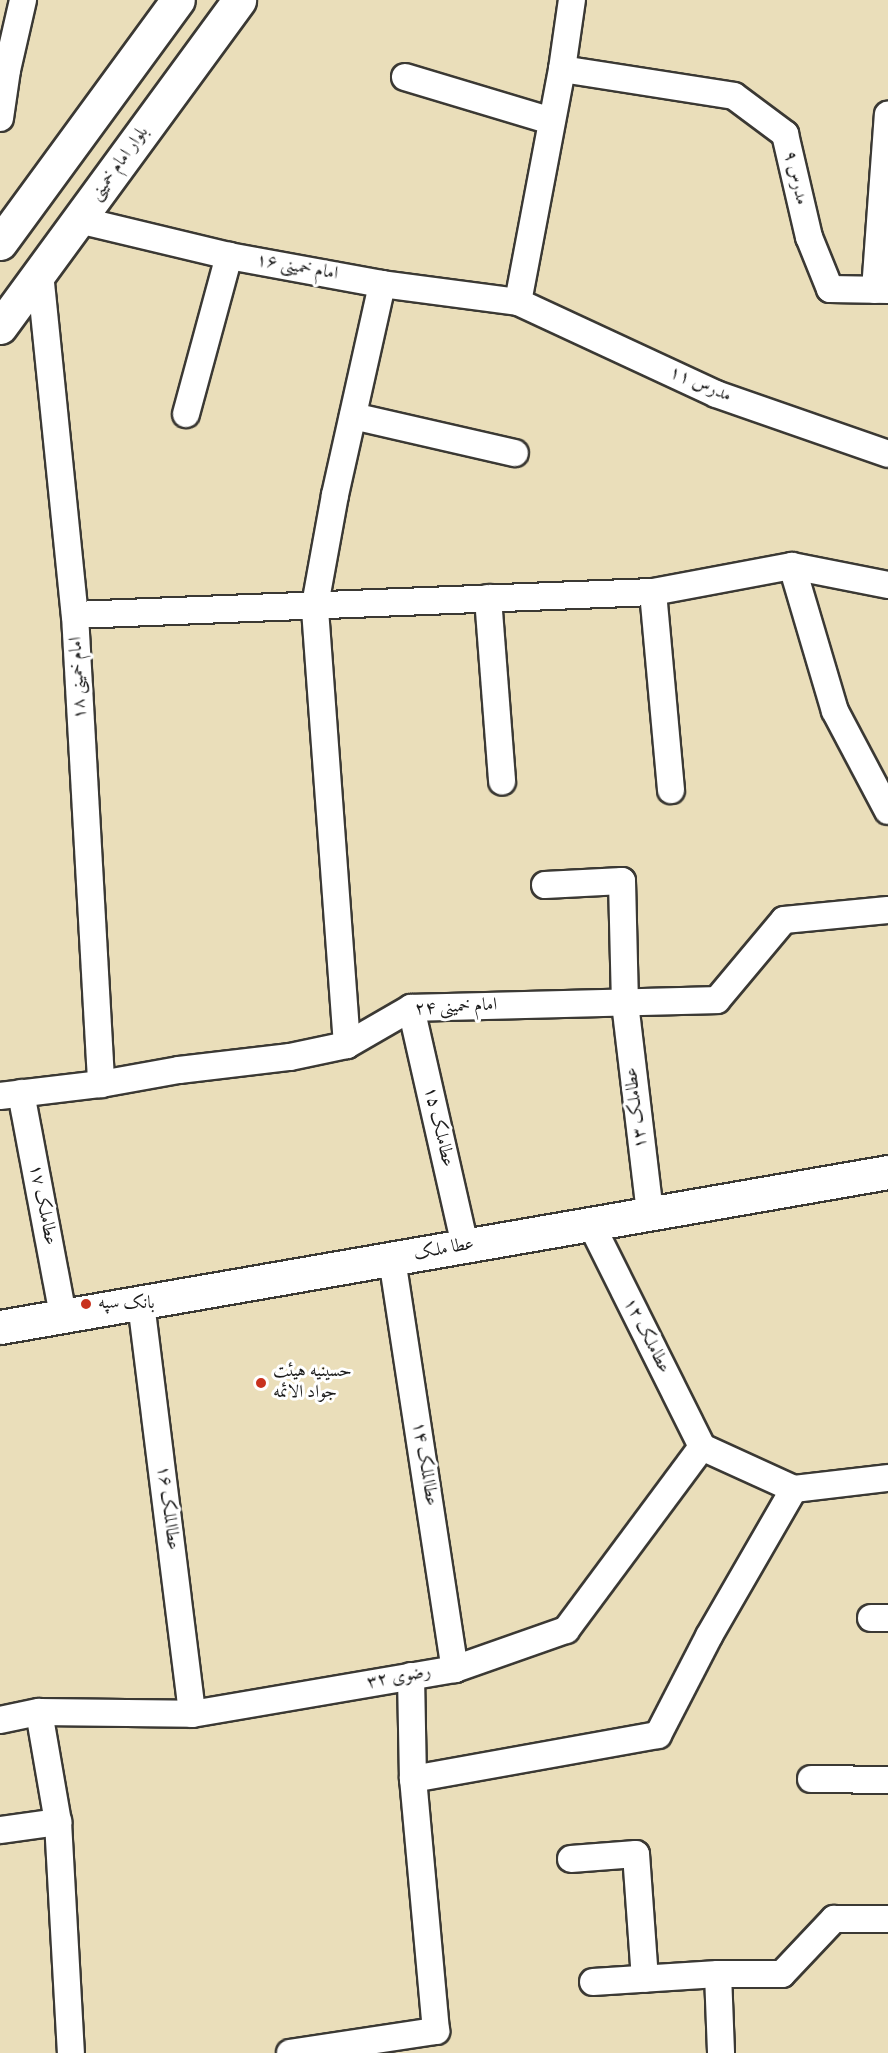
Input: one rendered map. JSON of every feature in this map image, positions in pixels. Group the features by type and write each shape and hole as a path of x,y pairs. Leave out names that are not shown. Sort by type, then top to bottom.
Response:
{"main road":[{"path":"0,243 178,0"},
{"name":"بلوار امام خمینی","path":"0,327 239,0"},
{"name":"عطا ملک","path":"0,1327 888,1172"}],"street":[{"path":"0,118 7,70 23,0"},
{"path":"518,302 562,69 572,0"},
{"name":"مدرس ۹","path":"562,69 734,96 785,134 809,237 830,289 881,290"},
{"path":"405,78 552,120"},
{"path":"881,290 888,114"},
{"name":"امام خمینی ۱۶","path":"79,220 229,256 382,284 518,302"},
{"path":"186,414 229,256"},
{"name":"امام خمینی ۱۸","path":"39,273 75,615 101,1084"},
{"path":"347,1045 315,605 382,284"},
{"name":"مدرس ۱۱","path":"518,302 716,394 888,454"},
{"path":"353,416 514,453"},
{"path":"75,615 653,592 792,566 888,585"},
{"path":"792,566 835,711 888,810"},
{"path":"653,592 671,790"},
{"path":"488,598 502,782"},
{"name":"عطاملک ۱۳","path":"545,885 622,881 625,1003 650,1214"},
{"name":"امام خمینی ۲۴","path":"10,1095 101,1084 179,1070 290,1057 347,1045 411,1008 717,1000 784,920 888,910"},
{"name":"عطاملک ۱۵","path":"411,1008 465,1246"},
{"name":"عطاملک ۱۷","path":"10,1095 63,1316"},
{"name":"عطاملک ۱۲","path":"591,1224 702,1447"},
{"name":"عطاالملک ۱۴","path":"392,1259 455,1669"},
{"name":"عطاالملک ۱۶","path":"141,1303 192,1714"},
{"path":"702,1447 794,1489 888,1478"},
{"name":"رضوی ۳۲","path":"0,1720 39,1712 192,1714 455,1669 566,1630 702,1447"},
{"path":"413,1779 658,1735 709,1636 794,1489"},
{"path":"290,2053 436,2031 413,1779 411,1676"},
{"path":"39,1712 58,1822 71,2053"},
{"path":"811,1779 888,1780"},
{"path":"0,1830 58,1822"},
{"path":"571,1859 636,1854 645,1979"},
{"path":"592,1982 718,1974 782,1974 834,1919 888,1919"},
{"path":"718,1974 721,2053"}],"place":[{"name":"بانک سپه","path":"86,1304"},
{"name":"حسینیه هیئت جواد الائمه","path":"261,1383"}]}
